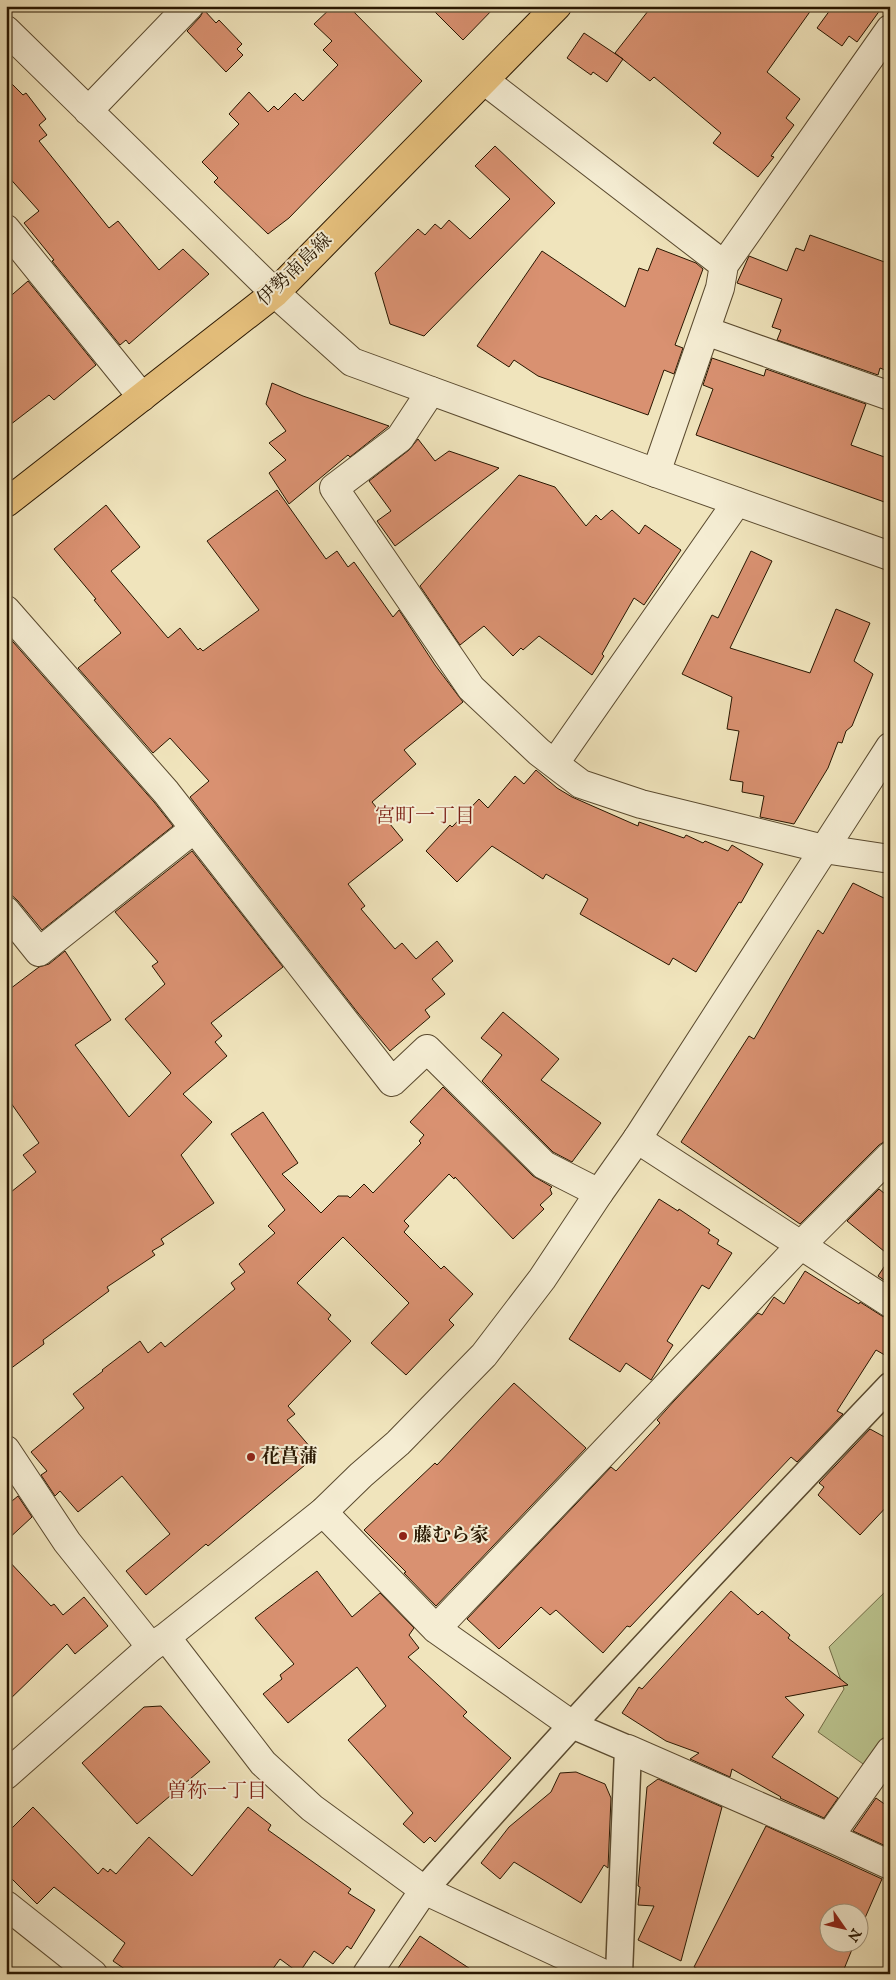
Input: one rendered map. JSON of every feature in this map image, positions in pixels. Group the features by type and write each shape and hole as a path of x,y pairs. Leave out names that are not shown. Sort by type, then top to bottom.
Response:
{"main road":[{"name":"伊勢南島線","path":"6,503 275,293 558,6"}],"street":[{"path":"88,111 189,6"},
{"path":"656,473 706,331 720,288 724,265 890,29"},
{"path":"6,30 275,293 352,362 890,556"},
{"path":"485,81 724,265"},
{"path":"6,229 142,397"},
{"path":"706,331 890,396"},
{"path":"431,392 400,438 334,488 471,688 539,752 581,784 633,801 824,849 890,859"},
{"path":"555,764 737,502"},
{"path":"6,610 166,792 392,1082 427,1049 544,1165 599,1193"},
{"path":"6,1775 159,1642 323,1512 361,1475 398,1443 484,1355 542,1279 637,1139 890,746"},
{"path":"6,911 39,952 194,829"},
{"path":"637,1139 890,1303"},
{"path":"436,1629 800,1246 890,1156"},
{"path":"367,1974 424,1890 693,1593 890,1386"},
{"path":"6,1450 67,1542 159,1642 263,1763 312,1808 424,1890 604,1974"},
{"path":"323,1512 436,1629 572,1725 890,1865"},
{"path":"619,1974 628,1749"},
{"path":"828,1837 890,1751"},
{"path":"6,1905 93,1974"}],"green space":[{"path":"890,1587 890,1735 866,1766 818,1732 844,1689 829,1647"}],"building":[{"path":"333,6 348,6 422,81 289,218 268,234 214,182 218,178 202,162 239,124 229,114 249,92 268,112 274,106 278,110 295,93 303,101 338,65 323,50 332,41 314,24"},
{"path":"429,6 496,6 463,40"},
{"path":"652,6 814,6 767,72 800,99 786,118 794,125 771,156 774,157 758,177 713,143 721,133 654,77 650,81 615,53"},
{"path":"833,6 883,6 857,42 849,36 842,46 817,28"},
{"path":"204,10 216,23 219,20 242,44 237,49 243,55 226,72 187,31"},
{"path":"584,33 623,59 607,82 593,72 591,75 567,58"},
{"path":"6,78 23,95 26,93 46,119 39,125 47,135 39,141 109,228 118,221 159,270 183,249 209,274 129,344 126,340 120,345 24,223 39,211 6,174"},
{"path":"495,146 555,203 424,336 390,324 375,273 418,229 425,235 435,224 441,229 449,220 470,239 510,199 475,166"},
{"path":"810,235 890,264 890,372 880,368 878,375 777,340 781,330 772,327 782,299 737,283 749,256 787,271 796,248 804,251"},
{"path":"657,248 696,263 703,269 675,345 683,348 674,374 664,370 648,415 538,376 514,360 509,367 477,346 542,251 625,307 639,268 648,271"},
{"path":"28,281 96,365 54,400 49,395 6,428 6,300"},
{"path":"712,358 764,376 766,369 866,404 851,445 890,459 890,504 696,435 713,389 703,385"},
{"path":"272,383 303,396 389,426 350,457 348,455 289,504 269,473 286,460 269,443 286,431 266,404"},
{"path":"418,439 435,461 449,451 499,468 395,546 377,521 391,511 369,481 409,450"},
{"path":"519,475 555,487 586,526 596,515 601,520 612,510 639,534 645,525 681,550 644,605 634,598 592,675 539,636 513,656 484,626 460,645 420,586"},
{"path":"277,490 326,559 337,551 348,567 354,562 393,617 399,610 435,665 463,702 404,750 416,764 372,802 403,840 348,884 365,906 361,909 395,949 402,943 416,959 437,941 453,961 432,979 445,994 425,1010 430,1017 390,1051 358,1013 190,797 209,781 170,738 153,753 78,668 121,633 94,600 96,599 54,549 106,505 140,547 111,571 168,638 180,628 198,650 200,648 203,651 259,610 207,541"},
{"path":"751,551 772,561 730,648 810,673 836,609 870,623 854,661 873,674 852,726 846,731 842,743 838,742 828,768 794,824 760,817 764,796 742,792 743,782 730,780 739,731 727,729 732,697 682,674 712,615 718,618"},
{"path":"6,634 173,826 42,930 18,901 6,890"},
{"path":"536,770 557,788 572,797 638,826 639,822 684,838 686,835 728,851 732,845 763,864 741,903 739,902 696,972 673,958 669,965 580,914 588,899 546,874 543,879 492,846 457,882 426,851 450,825 452,827 479,799 488,808 515,776 524,784"},
{"path":"192,851 283,967 211,1023 222,1036 215,1042 227,1056 183,1094 212,1122 181,1155 214,1203 161,1239 164,1244 152,1251 155,1255 107,1287 109,1291 43,1340 44,1344 6,1372 6,1196 36,1172 23,1155 39,1143 6,1096 6,992 39,967 49,964 65,951 111,1020 75,1045 129,1117 171,1073 125,1019 165,984 152,966 158,962 115,912"},
{"path":"853,883 890,901 890,1138 879,1145 800,1224 681,1142 749,1036 754,1039 818,930 823,934"},
{"path":"503,1012 559,1059 541,1080 601,1123 572,1162 553,1152 482,1081 502,1055 481,1038"},
{"path":"443,1087 533,1176 552,1187 550,1189 552,1194 540,1205 544,1209 513,1239 455,1177 454,1179 449,1174 404,1221 409,1226 404,1232 441,1269 444,1266 473,1294 449,1320 454,1325 406,1375 371,1343 409,1303 343,1237 297,1283 331,1315 328,1319 351,1341 288,1406 295,1414 287,1420 317,1455 146,1595 126,1571 170,1534 122,1476 78,1512 60,1491 55,1496 41,1475 47,1471 31,1452 84,1408 73,1394 140,1341 148,1353 161,1342 165,1347 235,1289 231,1283 245,1272 239,1264 275,1233 268,1226 285,1210 231,1134 263,1112 298,1163 282,1174 321,1213 338,1196 348,1196 350,1198 364,1184 373,1193 421,1143 419,1141 424,1135 410,1122"},
{"path":"879,1189 890,1198 890,1256 847,1221"},
{"path":"659,1199 678,1211 679,1209 710,1230 708,1233 719,1240 717,1244 732,1253 709,1289 702,1285 667,1341 673,1345 651,1380 626,1363 620,1372 569,1339"},
{"path":"890,1258 890,1284 878,1276"},
{"path":"805,1271 859,1304 860,1302 890,1319 890,1358 876,1350 837,1411 843,1414 797,1462 791,1457 603,1653 556,1610 550,1615 541,1607 499,1649 467,1619 611,1467 616,1471 660,1423 657,1420 674,1401 758,1313 762,1315 774,1297 784,1304"},
{"path":"514,1383 586,1448 436,1606 404,1573 406,1572 364,1530 435,1463 437,1465"},
{"path":"870,1429 890,1440 890,1503 860,1535 818,1495 824,1487 819,1483"},
{"path":"18,1496 32,1517 6,1541 6,1506"},
{"path":"6,1558 51,1606 54,1604 63,1615 84,1597 108,1626 75,1654 67,1644 6,1703"},
{"path":"317,1571 352,1617 380,1593 414,1628 409,1635 419,1648 408,1657 467,1712 463,1716 511,1758 435,1842 430,1837 424,1843 403,1824 413,1813 348,1740 386,1706 357,1667 288,1723 263,1694 282,1679 280,1675 294,1664 255,1618"},
{"path":"731,1591 758,1615 762,1611 790,1635 788,1638 848,1685 785,1697 804,1715 772,1757 838,1798 824,1818 780,1798 732,1769 730,1777 690,1759 699,1753 666,1741 622,1713 639,1687 642,1689"},
{"path":"161,1706 210,1762 137,1824 82,1763 144,1707"},
{"path":"576,1772 605,1784 611,1798 608,1868 604,1865 581,1903 514,1862 500,1879 481,1863 509,1827 551,1792 560,1773"},
{"path":"658,1779 722,1807 681,1961 638,1940 654,1906 638,1905 640,1887 638,1886 647,1787"},
{"path":"876,1798 890,1808 890,1848 853,1831"},
{"path":"33,1807 98,1874 103,1868 108,1872 110,1869 116,1874 149,1837 192,1876 248,1807 271,1825 268,1830 351,1889 348,1893 375,1910 351,1949 347,1946 333,1964 314,1951 299,1973 280,1959 269,1974 132,1974 113,1961 125,1943 54,1887 37,1904 6,1873 6,1834"},
{"path":"766,1826 882,1879 868,1911 868,1902 818,1902 818,1952 851,1952 842,1974 708,1974 694,1967"},
{"path":"420,1936 478,1974 394,1974"}],"place":[{"name":"花菖蒲","path":"251,1457"},
{"name":"藤むら家","path":"403,1536"}],"district":[{"name":"宮町一丁目","path":"425,816"},
{"name":"曽祢一丁目","path":"217,1791"}]}
